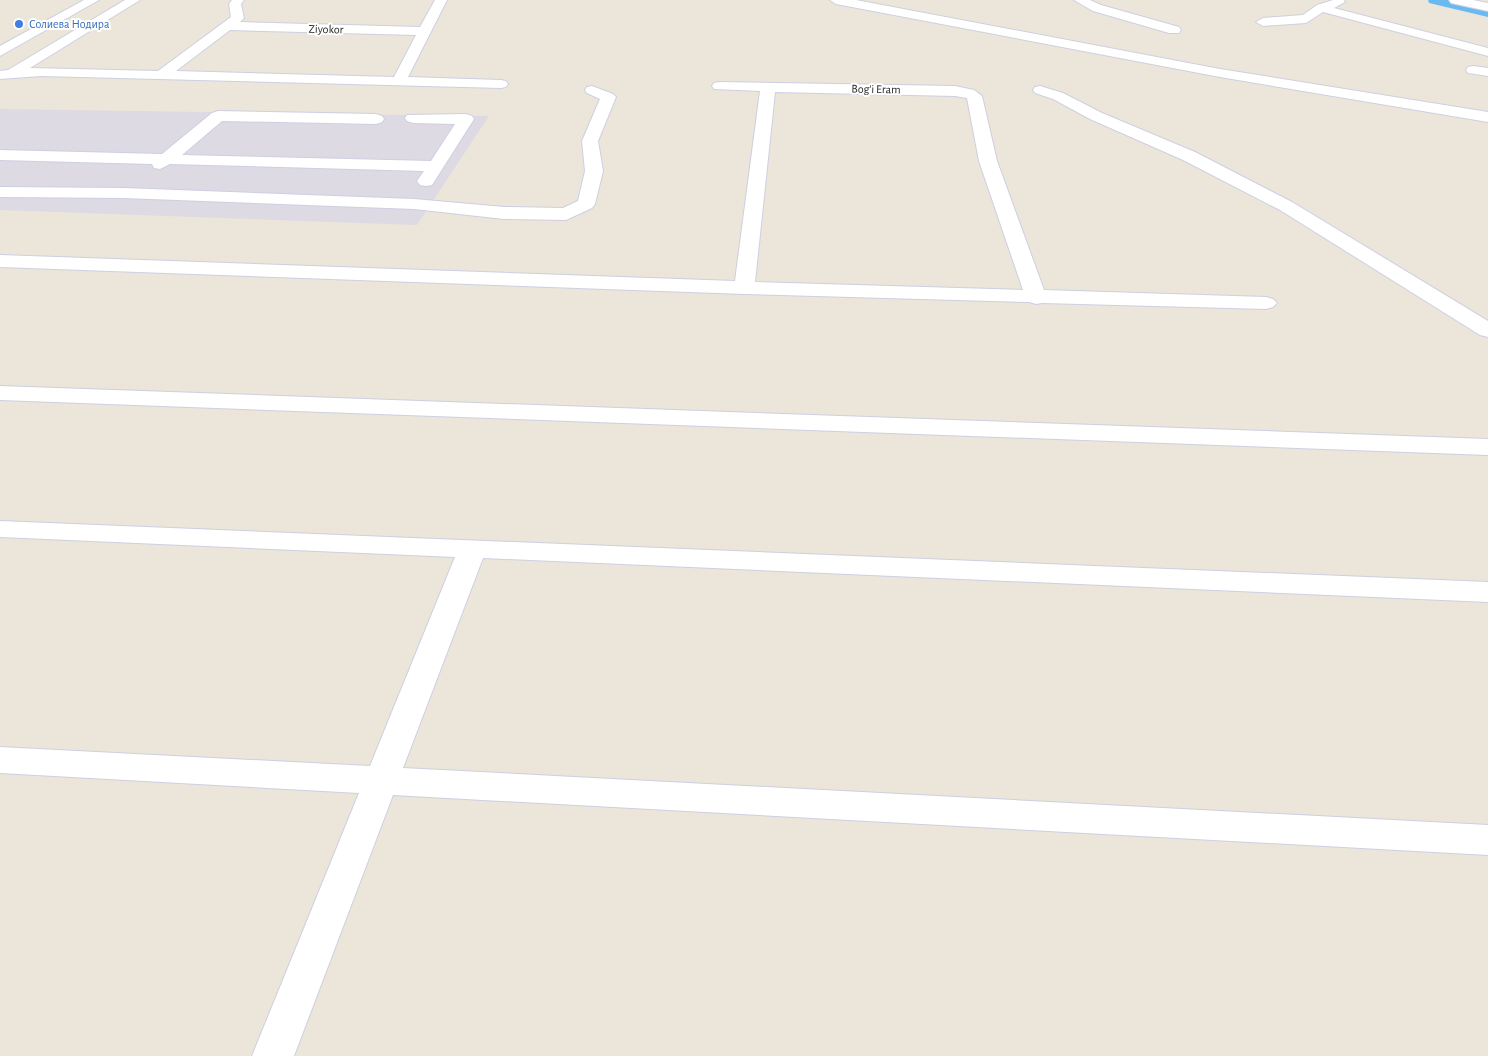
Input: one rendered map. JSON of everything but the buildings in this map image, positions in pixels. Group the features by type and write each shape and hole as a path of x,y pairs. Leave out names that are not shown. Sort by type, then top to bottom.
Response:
{"street":[{"path":"0,52 94,0"},
{"path":"0,60 105,0"},
{"path":"6,74 134,0"},
{"path":"162,75 238,18 235,4 238,0"},
{"path":"399,81 441,0"},
{"path":"836,0 1220,73 1488,117"},
{"path":"882,9 902,0"},
{"path":"1080,0 1097,8 1174,30"},
{"path":"1263,22 1306,19 1321,8 1348,0"},
{"path":"1455,0 1488,7"},
{"path":"1321,8 1488,52"},
{"name":"Ziyokor","path":"228,26 425,31"},
{"path":"9,31 37,32"},
{"path":"1393,44 1422,35"},
{"path":"1473,70 1488,72"},
{"path":"6,74 41,72 501,84"},
{"path":"719,86 768,87 744,288"},
{"name":"Bog'i Eram","path":"768,87 955,91 969,93 974,96 988,161 1036,298"},
{"path":"0,192 124,193 414,204 504,213 566,214 586,204 594,172 590,142 608,98 592,90"},
{"path":"1040,90 1058,96 1150,141 1189,156 1286,206 1488,330"},
{"path":"124,193 218,116 376,119"},
{"path":"413,118 466,120 434,166 414,204"},
{"path":"0,155 434,166"},
{"path":"0,261 1036,298 1266,304"},
{"path":"0,393 1488,448"},
{"path":"0,529 1488,592"},
{"path":"273,1056 472,549"},
{"path":"0,760 1488,840"}],"shaded area":[{"path":"0,109 489,116 417,225 0,210"}],"waterway":[{"path":"1434,0 1488,13"}],"place":[{"name":"Солиева Нодира","path":"19,24"}]}
